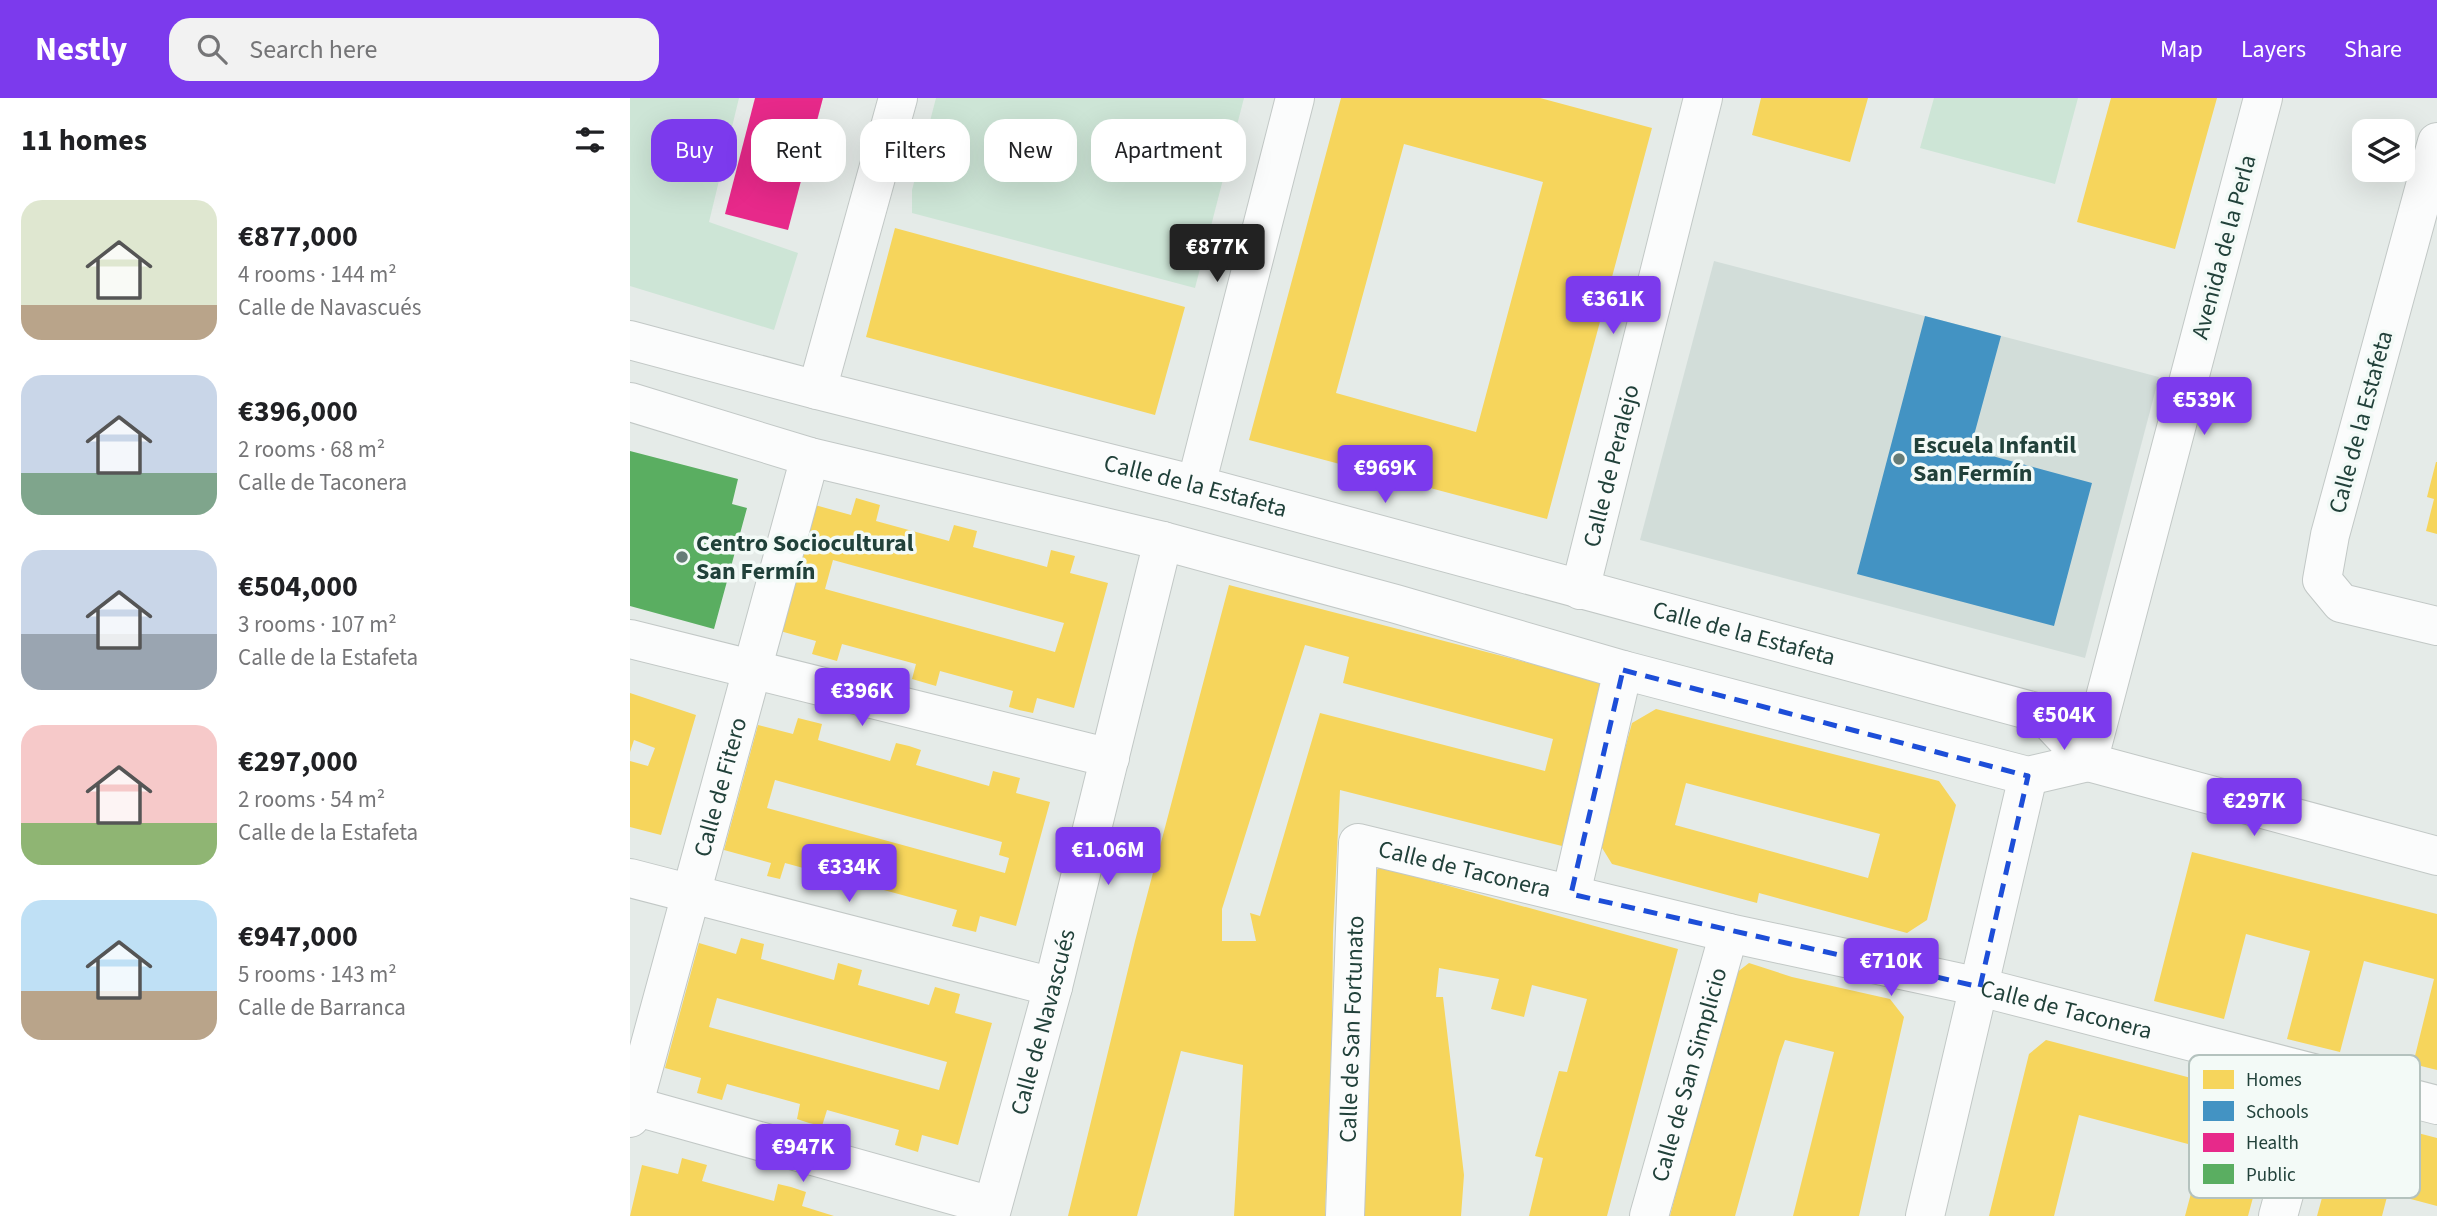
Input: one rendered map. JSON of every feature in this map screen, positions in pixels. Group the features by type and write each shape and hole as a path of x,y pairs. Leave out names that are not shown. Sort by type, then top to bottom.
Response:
{"street":[{"path":"817,390 898,98"},
{"path":"1196,485 1295,98"},
{"name":"Calle de Peralejo","path":"1580,590 1703,98"},
{"name":"Avenida de la Perla","path":"2088,762 2263,98"},
{"name":"Calle de la Estafeta","path":"2437,142 2330,535 2322,580 2342,603 2437,626"},
{"name":"Calle de la Estafeta","path":"630,340 1196,485 2043,714"},
{"path":"630,402 810,457 1163,541 1396,604 1623,670 2028,776 2088,762 2437,856"},
{"name":"Calle de Fitero","path":"631,1110 810,457"},
{"name":"Calle de Navascués","path":"991,1211 1053,987 1163,541"},
{"path":"630,639 1110,758"},
{"name":"Calle de Taconera","path":"1571,894 1623,670"},
{"path":"2043,714 2088,762"},
{"path":"1925,1216 2043,714"},
{"name":"Calle de Taconera","path":"1358,843 1729,933 1980,987 2243,1055"},
{"name":"Calle de San Fortunato","path":"1345,1216 1358,843"},
{"path":"630,878 1053,987"},
{"name":"Calle de San Simplicio","path":"1649,1216 1729,933"},
{"name":"Calle de Taconera","path":"2420,1101 2437,1105"},
{"path":"631,1110 991,1211"},
{"path":"2277,1216 2282,1198"}],"highlighted area":[{"path":"1623,670 2028,776 1980,987 1571,894"}],"shaded area":[{"name":"Escuela Infantil San Fermín","path":"1714,261 2159,377 2085,658 1640,540"}],"green space":[{"path":"630,98 739,98 734,119 651,119 651,182 719,182 709,222 798,253 774,330 630,286"},
{"path":"936,98 1244,98 1239,119 1091,119 1091,182 1222,182 1195,288 912,213 914,182 970,182 970,119 931,119"},
{"path":"1934,98 2078,98 2055,184 1920,148"}],"building: Homes":[{"path":"1341,98 1540,98 1652,128 1547,519 1249,440","holes":["1404,144 1543,182 1476,432 1336,393"]},
{"path":"1761,98 1868,98 1850,162 1752,135"},
{"path":"2111,98 2217,98 2175,249 2077,222"},
{"path":"895,228 1185,307 1155,415 866,337"},
{"path":"2436,462 2437,534 2426,531 2434,499 2427,497"},
{"path":"856,498 880,505 876,521 949,541 954,525 977,531 973,547 1047,567 1051,550 1075,556 1070,573 1108,583 1074,708 1037,698 1033,713 1019,710 1009,707 1013,691 940,671 936,686 912,679 916,664 842,644 837,661 812,654 816,641 780,631 815,505 851,515","holes":["833,560 1064,623 1055,652 825,589"]},
{"path":"1229,585 1613,685 1570,848 1340,790 1325,1216 1234,1216 1243,1065 1181,1051 1137,1216 1068,1216 1135,941","holes":["1305,645 1349,657 1343,683 1553,739 1545,771 1320,713 1260,916 1250,913 1256,941 1222,941 1222,909"]},
{"path":"630,693 696,715 661,835 630,827 630,761 648,766 655,748 634,740 630,752"},
{"path":"1656,709 1939,781 1956,805 1927,920 1907,933 1759,893 1757,903 1612,864 1599,843 1632,723","holes":["1686,783 1880,834 1868,878 1675,825"]},
{"path":"798,718 822,724 818,740 890,761 896,743 909,746 921,750 916,765 989,786 993,771 1020,778 1016,793 1050,802 1016,926 980,916 976,932 952,926 957,910 785,863 780,879 767,876 771,863 724,850 758,725 793,734","holes":["775,780 1002,842 999,855 1009,858 1005,873 767,808"]},
{"path":"2192,852 2437,914 2437,1070 2420,1066 2420,1055 2415,1055 2434,979 2364,961 2340,1052 2287,1039 2310,951 2246,934 2224,1019 2154,1001"},
{"path":"1380,867 1678,949 1607,1216 1529,1216 1543,1158 1535,1156 1559,1071 1567,1072 1587,999 1532,985 1524,1017 1491,1009 1499,979 1439,968 1436,997 1443,997 1464,1175 1461,1216 1353,1216 1365,880"},
{"path":"741,938 764,944 761,959 834,980 838,963 862,970 858,985 929,1005 935,987 960,994 955,1013 992,1023 958,1145 922,1135 918,1152 895,1145 899,1130 827,1110 822,1126 809,1123 797,1119 800,1104 727,1084 722,1100 697,1093 701,1078 665,1068 699,943 736,954","holes":["717,998 947,1062 939,1090 709,1027"]},
{"path":"1749,963 1792,977 1890,999 1904,1017 1859,1216 1793,1216 1834,1052 1785,1040 1735,1216 1670,1216 1731,977"},
{"path":"2046,1040 2189,1077 2189,1144 2079,1115 2054,1216 1989,1216 2029,1054"},
{"path":"2420,1134 2437,1138 2437,1206 2407,1198 2420,1198"},
{"path":"682,1158 707,1165 702,1181 774,1201 778,1184 791,1187 806,1192 802,1206 834,1216 630,1216 642,1165 678,1174"},
{"path":"2190,1198 2253,1198 2248,1216 2185,1216"},
{"path":"2322,1198 2387,1198 2382,1216 2317,1216"}],"building: Schools":[{"path":"1925,316 2001,336 1970,450 2092,483 2054,626 1857,574"}],"building: Health":[{"path":"755,98 823,98 817,119 751,119 751,182 801,182 788,230 725,214 733,182 737,182 737,168"}],"building: Public":[{"name":"Centro Sociocultural San Fermín","path":"630,451 738,479 732,504 747,508 714,629 630,606"}],"place":[{"name":"Escuela Infantil San Fermín","path":"1899,459"},
{"name":"Centro Sociocultural San Fermín","path":"682,557"}]}
